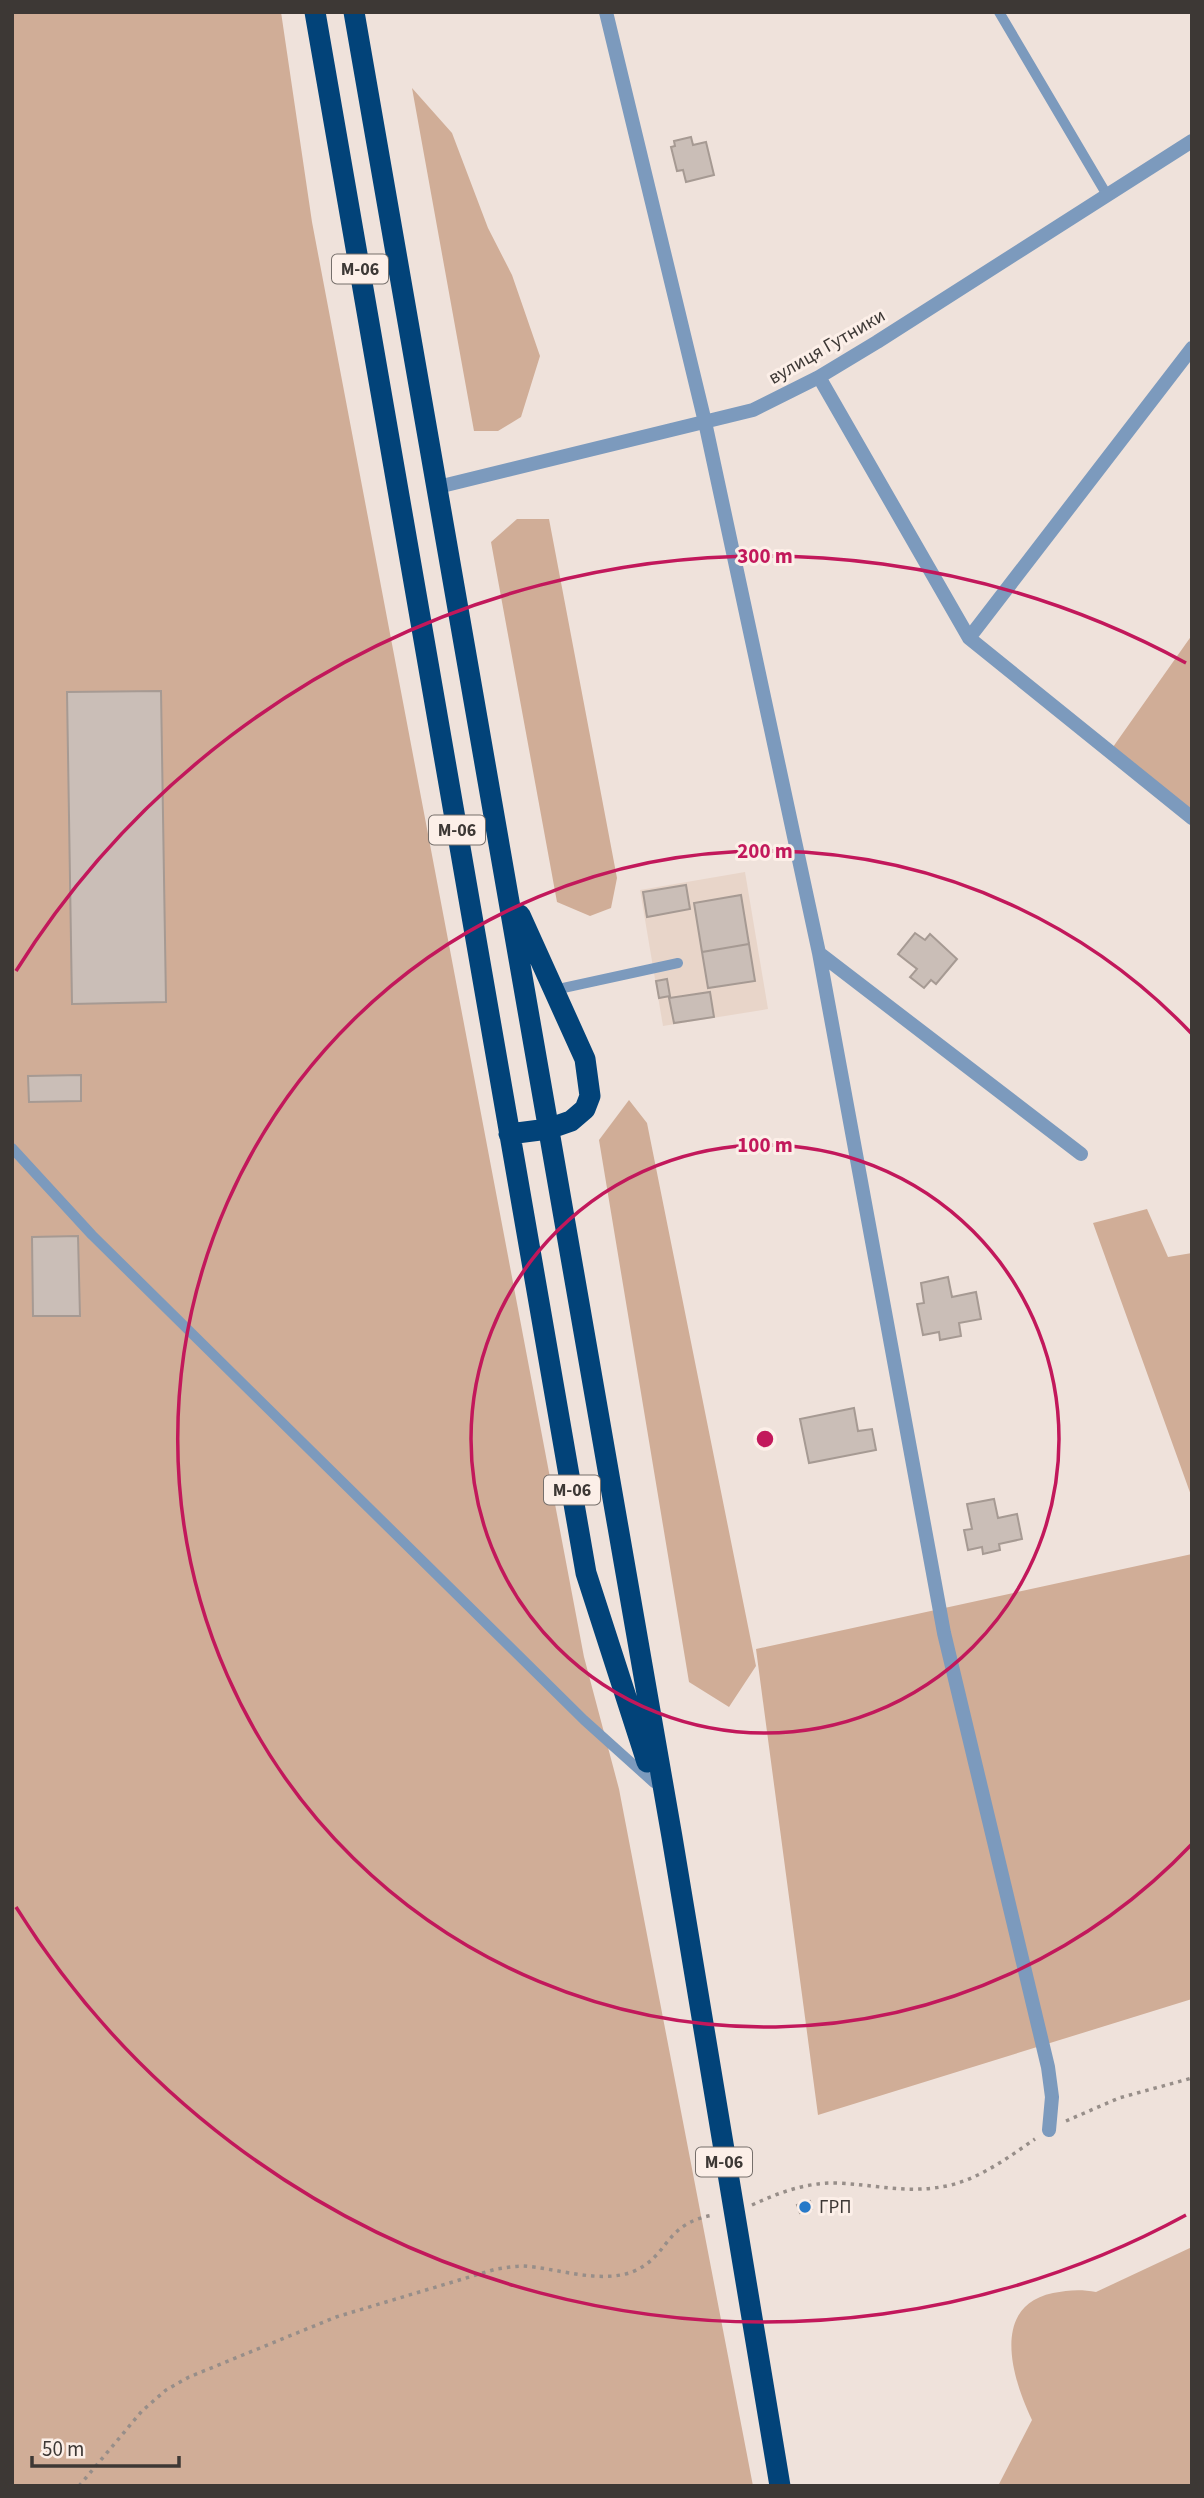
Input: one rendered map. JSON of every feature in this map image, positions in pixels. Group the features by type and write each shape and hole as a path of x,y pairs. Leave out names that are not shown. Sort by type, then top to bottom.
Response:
{"highway":[{"name":"М-06","path":"315,12 586,1573 672,1838"},
{"name":"М-06","path":"354,12 672,1838 780,2486"},
{"path":"508,888 585,1059 590,1096 585,1109 571,1122 548,1129 509,1134"}],"street":[{"path":"606,12 705,422 819,953 944,1633 1048,2067 1052,2097 1049,2130"},
{"name":"вулиця Гутники","path":"438,487 753,410 819,377 1192,141"},
{"path":"970,638 1192,348"},
{"path":"819,377 970,638 1192,818"},
{"path":"819,953 1081,1154"}],"lane":[{"path":"999,12 1107,195"},
{"path":"554,990 678,963"},
{"path":"12,1148 111,1254 584,1720 654,1783"}],"path":[{"path":"79,2486 154,2399 189,2377 222,2362 336,2317 496,2269 521,2266 586,2274 629,2273 648,2264 679,2227 695,2218 733,2213 788,2189 817,2184 903,2190 952,2184 984,2172 1049,2130 1118,2098 1192,2078"}],"shaded area":[{"path":"12,12 281,12 312,222 584,1657 619,1789 753,2486 12,2486"},
{"path":"412,88 452,133 488,228 512,275 540,356 521,417 498,431 474,431"},
{"path":"517,519 549,519 617,878 611,908 590,916 557,902 491,542"},
{"path":"1192,635 1192,812 1113,747"},
{"path":"745,872 768,1009 663,1026 640,890"},
{"path":"629,1100 647,1123 756,1666 729,1707 689,1682 599,1140"},
{"path":"1147,1209 1168,1257 1192,1253 1192,1498 1093,1223"},
{"path":"1192,1554 1192,1999 818,2115 756,1649"},
{"path":"1192,2247 1192,2486 998,2486 1032,2420 1013,2365 1013,2328 1020,2312 1033,2300 1053,2293 1075,2290 1096,2292"}],"building":[{"path":"691,137 693,145 706,142 714,175 686,182 683,170 677,171 671,147 675,146 674,141"},
{"path":"161,691 166,1002 72,1004 67,692"},
{"path":"686,885 690,909 647,917 643,892"},
{"path":"741,895 749,944 702,952 694,903"},
{"path":"915,933 925,940 930,934 957,959 936,984 931,980 924,988 910,977 917,969 898,954"},
{"path":"749,944 755,981 708,988 702,952"},
{"path":"667,979 670,996 659,998 656,981"},
{"path":"710,992 714,1017 674,1023 669,998"},
{"path":"81,1075 81,1101 29,1102 28,1076"},
{"path":"78,1236 80,1316 33,1316 32,1237"},
{"path":"948,1277 952,1297 976,1292 981,1319 959,1323 961,1336 940,1340 939,1332 923,1335 917,1304 924,1303 921,1283"},
{"path":"854,1408 858,1431 872,1429 876,1450 809,1463 800,1419"},
{"path":"994,1499 998,1518 1017,1514 1022,1539 999,1544 1000,1550 983,1554 982,1547 968,1550 964,1530 972,1529 967,1504"},
{"name":"ГРП","path":"810,2201 812,2209 800,2213 797,2205"}],"place":[{"name":"ГРП","path":"805,2207"}]}
